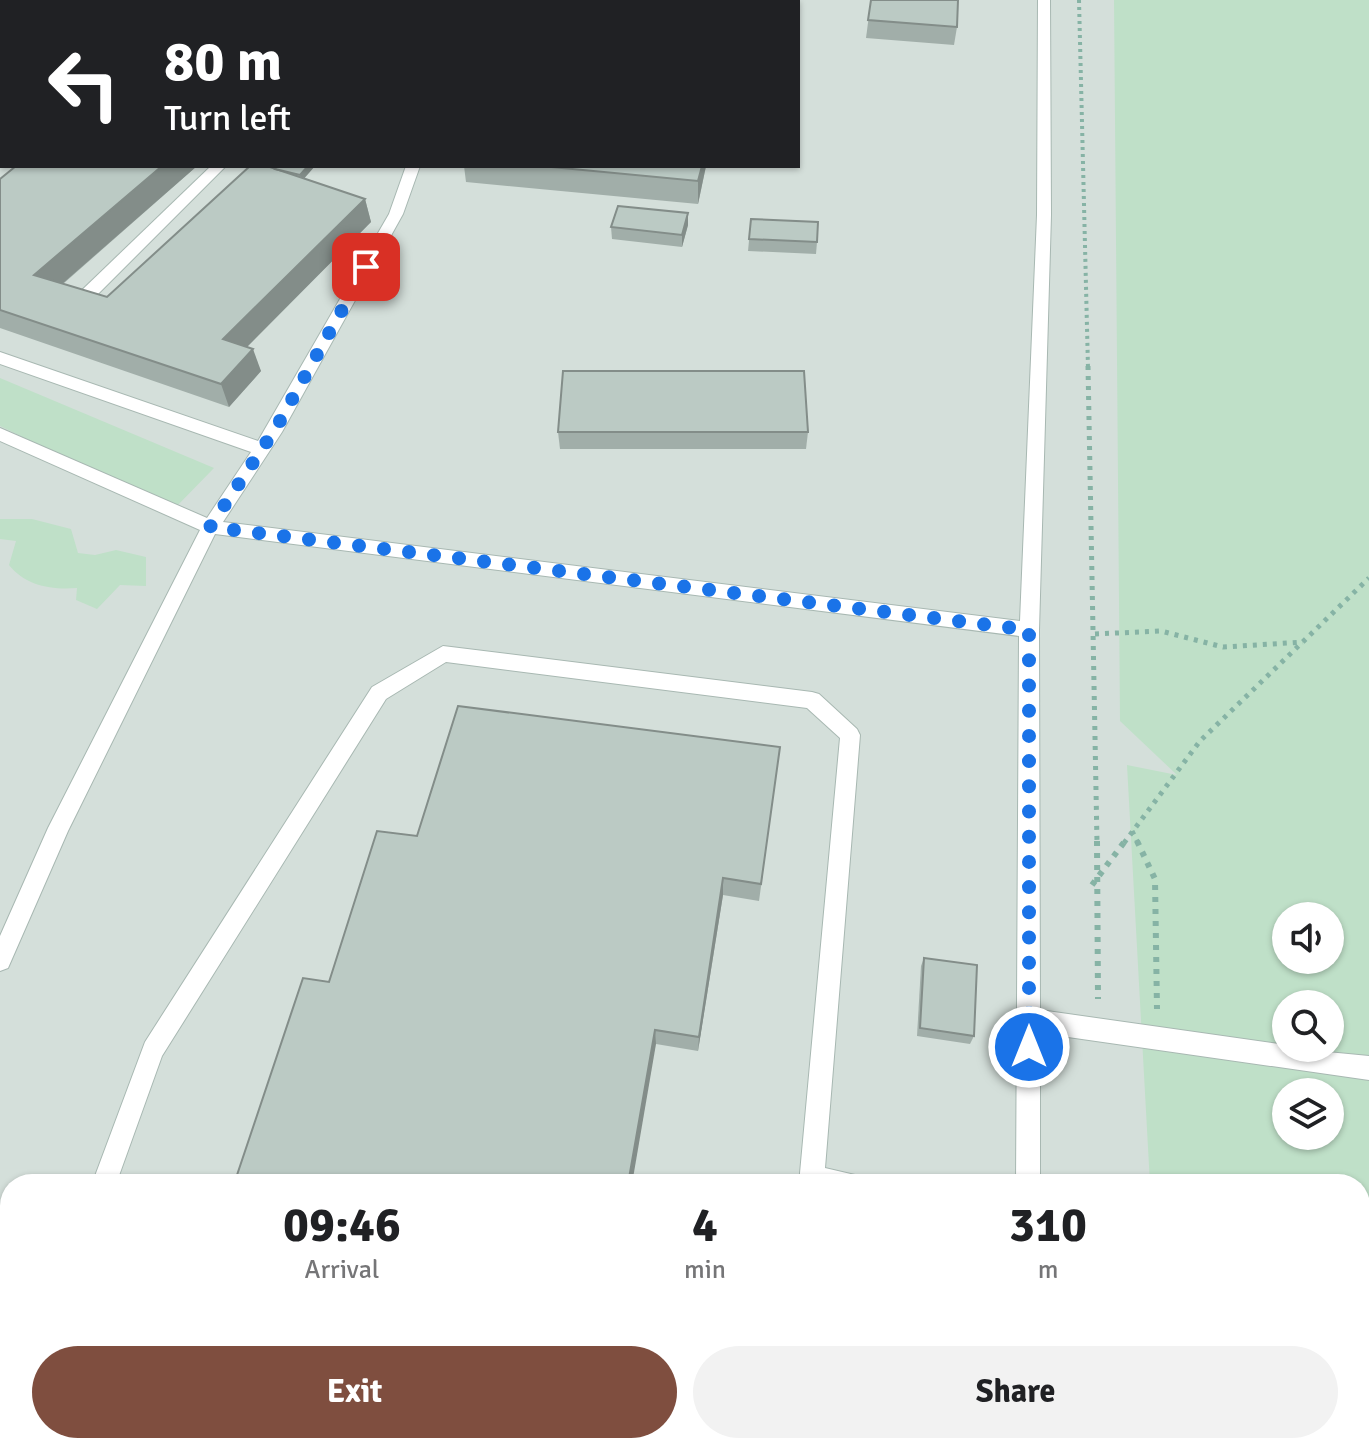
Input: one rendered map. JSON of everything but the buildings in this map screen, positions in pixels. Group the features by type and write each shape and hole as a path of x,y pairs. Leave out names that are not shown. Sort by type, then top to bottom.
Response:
{"lane":[{"path":"1028,1174 1029,630 1044,215 1044,0"},
{"path":"87,295 217,168"},
{"path":"0,961 59,828 210,527 262,449 396,214 412,168"},
{"path":"0,358 262,449"},
{"path":"0,434 210,527 1029,630"},
{"path":"108,1174 153,1050 379,693 443,654 812,700 850,735 812,1174"},
{"path":"1029,1020 1369,1068"}],"path":[{"path":"1079,0 1095,634 1098,1029"},
{"path":"1092,885 1200,741 1369,578"},
{"path":"1095,634 1161,631 1223,647 1303,642"},
{"path":"1132,831 1155,879 1158,1038"}],"shaded area":[{"path":"800,0 1369,0 1369,1174 0,1174 0,168 800,168"}],"green space":[{"path":"1114,0 1369,0 1369,1174 1149,1174 1127,765 1177,775 1120,721"},
{"path":"0,378 214,468 173,510 0,426"},
{"path":"0,519 32,519 71,529 78,553 95,555 116,550 146,557 146,586 120,585 97,609 76,600 77,588 49,587 31,582 9,565 16,541 0,539"}],"route":[{"path":"366,267 276,428 210,527 1029,630 1029,1047"}]}
